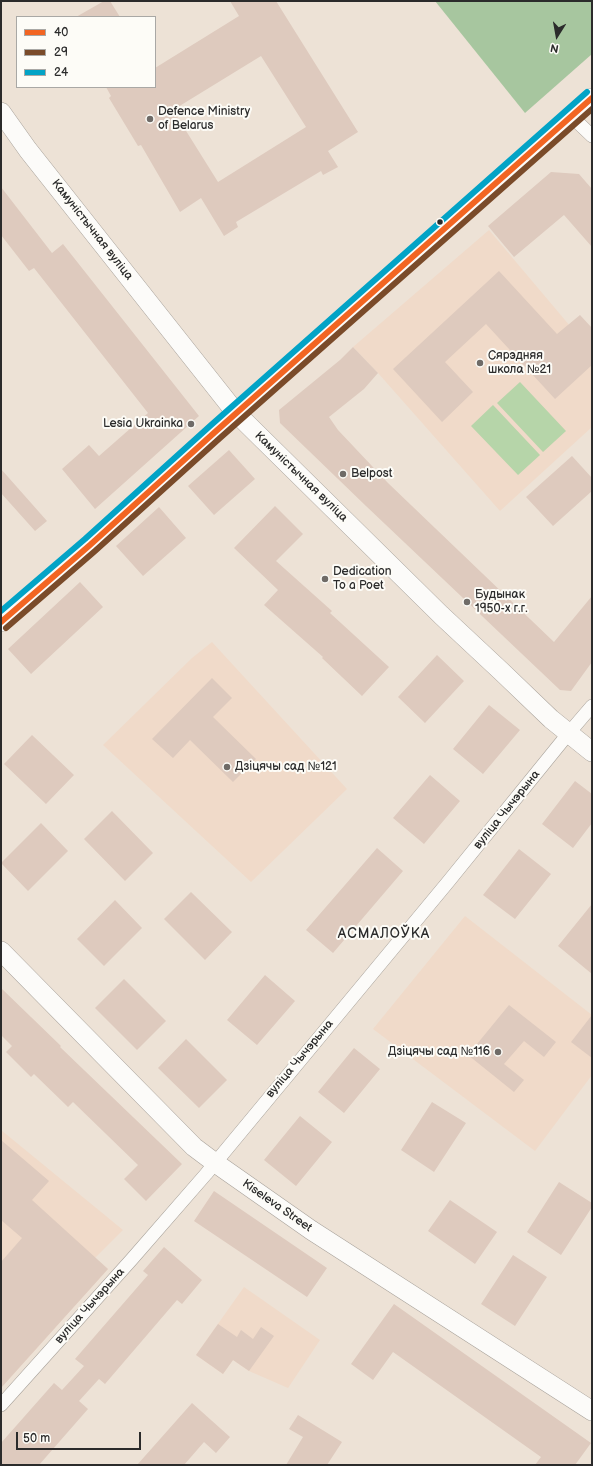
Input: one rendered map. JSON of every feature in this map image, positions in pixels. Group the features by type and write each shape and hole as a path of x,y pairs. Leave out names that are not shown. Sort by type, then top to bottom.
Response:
{"street":[{"path":"1,622 90,545 236,413 592,98"},
{"name":"Камуністычная вуліца","path":"1,112 28,150 236,413 440,615 551,719 592,752"},
{"path":"571,116 592,136"},
{"name":"вуліца Чычэрына","path":"1,1405 132,1259 448,882 592,706"},
{"name":"Kiseleva Street","path":"1,951 194,1147 311,1230 592,1411"}],"shaded area":[{"name":"Сярэдняя школа №21","path":"489,230 592,352 592,427 500,511 378,373 353,347"},
{"name":"Дзіцячы сад №121","path":"212,642 347,789 251,882 103,745 192,658"},
{"name":"Дзіцячы сад №116","path":"465,916 592,1015 592,1075 535,1151 373,1029"},
{"path":"1,1130 123,1230 95,1258 108,1269 1,1388"},
{"path":"244,1287 320,1340 288,1388 249,1371 233,1360 223,1374 196,1355"}],"green space":[{"path":"435,1 592,1 592,54 525,113"},
{"path":"520,382 566,431 543,452 497,403"},
{"path":"493,405 540,455 518,475 471,426"}],"building":[{"path":"104,1 110,1 119,16 78,16"},
{"name":"Defence Ministry of Belarus","path":"230,1 276,1 358,132 328,151 338,167 323,175 321,171 236,222 238,227 224,236 201,198 180,212 141,145 138,146 109,98 111,96 107,88 156,88 156,67 239,16","holes":["261,56 306,127 218,182 173,110"]},
{"path":"551,172 579,174 592,189 592,247 564,215 514,257 488,226"},
{"path":"1,187 52,253 63,244 199,416 95,509 62,469 89,445 99,456 148,413 34,268 29,271 1,235"},
{"path":"499,271 557,334 580,315 592,328 592,365 555,399 486,324 445,362 473,392 442,422 393,369"},
{"path":"353,347 378,373 364,389 329,417 338,430 388,483 554,642 592,596 592,662 571,691 560,690 280,423 279,410 340,360"},
{"path":"229,450 255,479 214,515 188,486"},
{"path":"572,456 592,478 592,491 553,526 526,497"},
{"path":"1,469 47,521 35,531 1,493"},
{"path":"275,506 303,534 276,561 332,611 330,613 389,667 362,696 322,658 323,657 264,605 278,590 234,548"},
{"path":"159,507 186,538 143,576 116,546"},
{"path":"80,582 103,607 31,674 8,649"},
{"path":"437,655 464,681 425,723 398,697"},
{"path":"212,678 232,698 213,717 256,759 233,782 190,740 173,758 152,739"},
{"path":"489,705 520,730 483,774 453,749"},
{"path":"32,735 74,775 46,804 4,764"},
{"path":"430,775 460,801 424,844 393,818"},
{"path":"575,781 592,794 592,823 573,848 542,824"},
{"path":"112,811 153,853 125,881 84,839"},
{"path":"41,823 68,851 28,891 1,863"},
{"path":"377,848 403,871 333,953 306,930"},
{"path":"519,849 551,874 515,919 483,895"},
{"path":"191,892 232,932 205,960 164,919"},
{"path":"115,900 142,928 104,966 77,939"},
{"path":"592,904 592,974 558,946"},
{"path":"265,975 295,1001 257,1045 227,1020"},
{"path":"124,979 166,1021 137,1050 95,1008"},
{"path":"1,988 182,1164 146,1201 124,1179 138,1165 73,1102 68,1107 34,1074 31,1077 6,1052 12,1046 1,1035"},
{"path":"509,1005 556,1042 544,1057 524,1041 504,1064 524,1080 514,1092 468,1055"},
{"path":"592,1015 592,1058 571,1042"},
{"path":"186,1039 227,1080 199,1108 158,1068"},
{"path":"354,1048 380,1069 344,1113 318,1092"},
{"path":"432,1102 466,1123 434,1172 401,1150"},
{"path":"300,1116 332,1142 296,1186 264,1160"},
{"path":"1,1140 49,1181 32,1200 108,1269 1,1388 1,1262 22,1238 1,1220"},
{"path":"559,1182 592,1203 592,1207 561,1255 527,1232"},
{"path":"214,1191 327,1268 307,1297 194,1221"},
{"path":"450,1200 497,1232 475,1264 428,1231"},
{"path":"164,1247 202,1280 182,1304 177,1300 105,1384 99,1379 79,1401 88,1409 39,1465 1,1465 1,1443 54,1383 62,1390 84,1366 75,1359 148,1275 143,1271"},
{"path":"513,1255 547,1277 515,1326 481,1304"},
{"path":"394,1304 591,1443 575,1465 535,1465 541,1457 393,1352 373,1380 351,1364"},
{"path":"218,1324 237,1337 241,1330 253,1339 261,1327 274,1336 249,1371 233,1360 223,1374 196,1355"},
{"path":"192,1403 230,1437 216,1453 204,1442 184,1465 137,1465"},
{"path":"298,1415 342,1442 327,1465 286,1465 303,1437 289,1429"}],"transit line":[{"name":"24","path":"1,611 85,539 210,426 587,92"},
{"name":"40","path":"1,622 90,545 215,432 592,98"},
{"name":"29","path":"6,628 95,551 220,438 592,109"}],"place":[{"name":"Defence Ministry of Belarus","path":"150,119"},
{"name":"Сярэдняя школа №21","path":"480,363"},
{"name":"Lesia Ukrainka","path":"191,424"},
{"name":"Belpost","path":"343,474"},
{"name":"Dedication To a Poet","path":"325,579"},
{"name":"Будынак 1950-х г.г.","path":"467,602"},
{"name":"Дзіцячы сад №121","path":"227,767"},
{"name":"Дзіцячы сад №116","path":"498,1052"}],"district":[{"name":"АСМАЛОЎКА","path":"384,934"}]}
